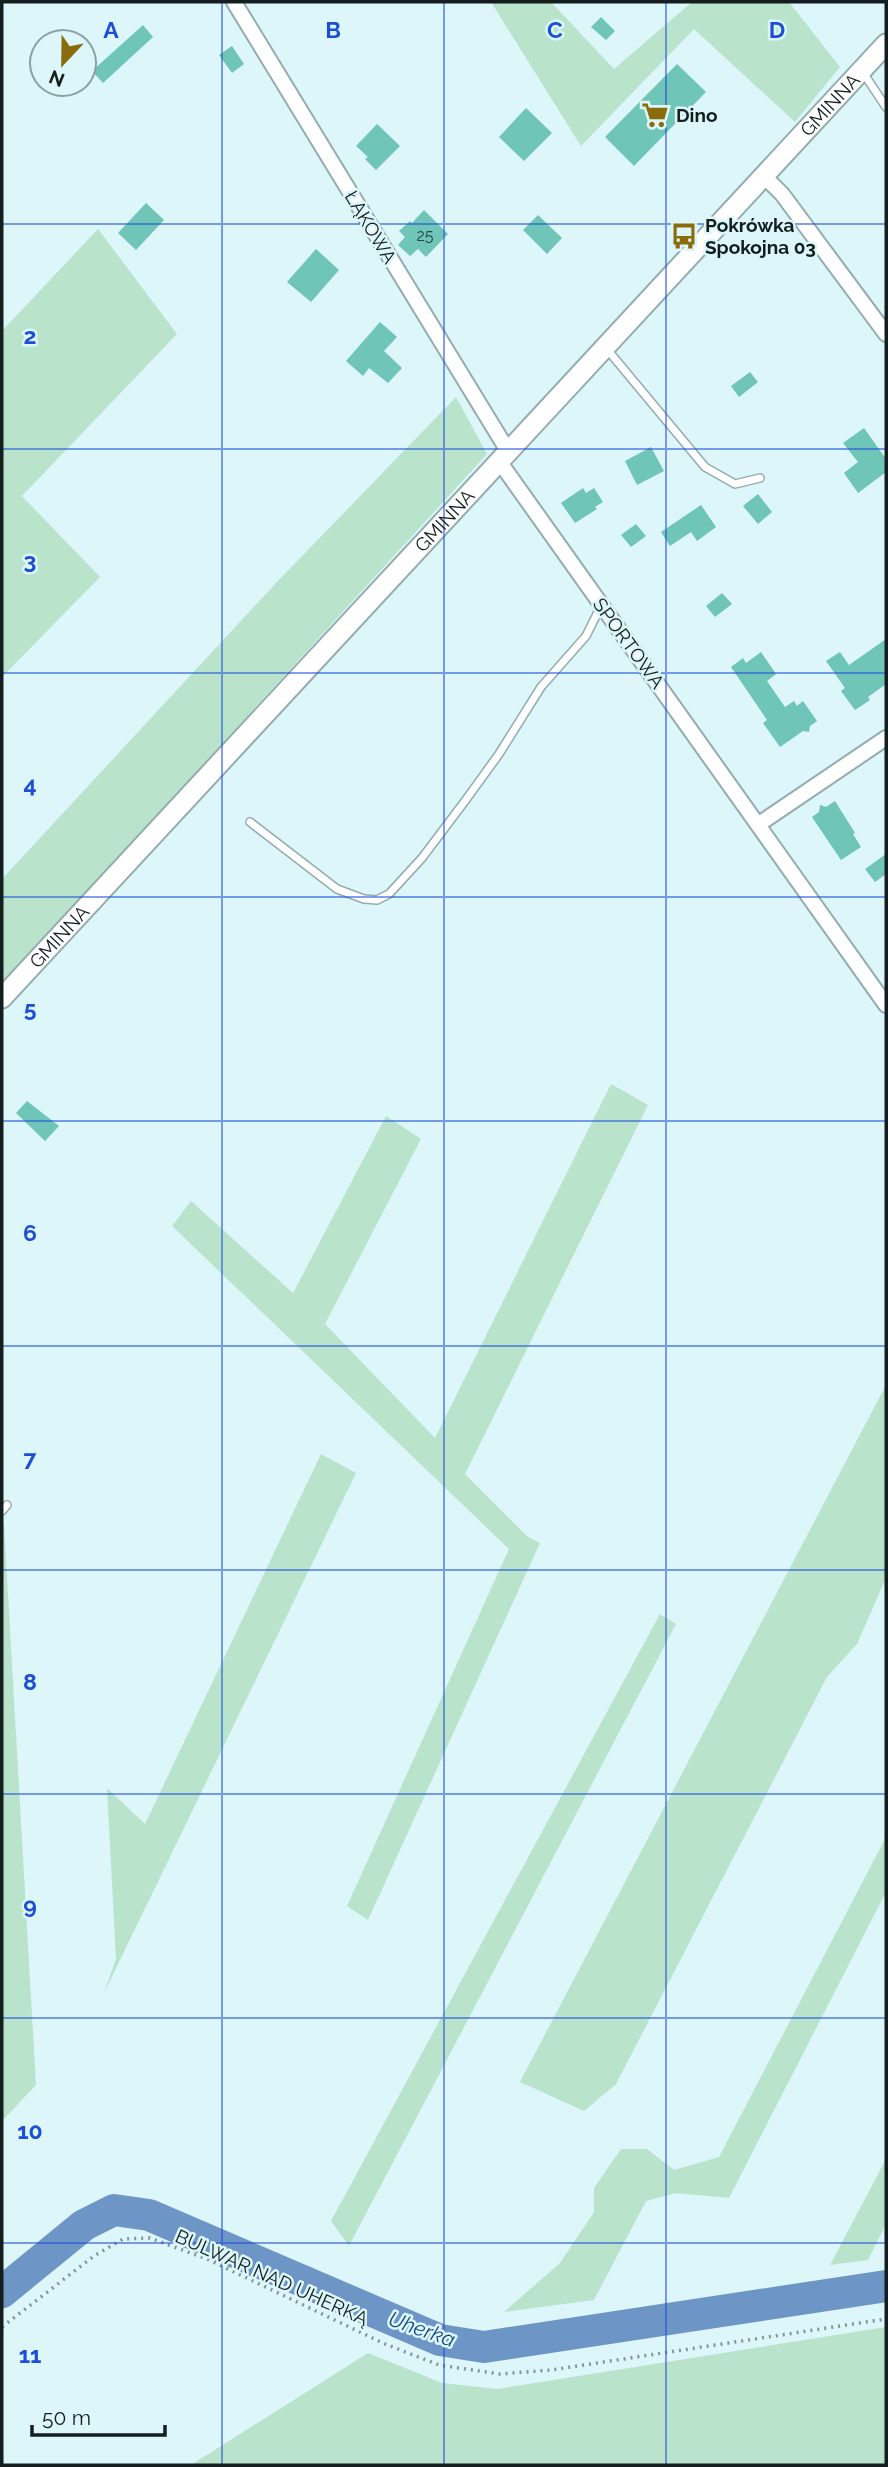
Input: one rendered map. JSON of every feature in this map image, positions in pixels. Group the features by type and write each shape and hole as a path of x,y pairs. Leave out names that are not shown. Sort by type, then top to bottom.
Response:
{"main road":[{"name":"GMINNA","path":"2,998 886,44"}],"street":[{"name":"ŁĄKOWA","path":"234,2 503,456"},
{"path":"764,176 782,194 886,334"},
{"name":"SPORTOWA","path":"503,456 602,606 886,1005"},
{"path":"759,824 886,738"}],"lane":[{"path":"862,70 886,107"},
{"path":"605,348 705,467 734,484 761,478"},
{"path":"250,822 337,889 364,900 377,900 389,894 422,858 465,801 499,754 541,687 586,636 602,606"}],"path":[{"name":"BULWAR NAD UHERKĄ","path":"2,2327 94,2256 123,2239 139,2238 150,2238 207,2259 404,2352 439,2365 500,2374 565,2368 886,2319"}],"green space":[{"path":"491,2 551,2 614,69 692,2 789,2 840,67 795,122 694,29 581,146"},
{"path":"98,229 177,334 22,496 100,577 2,677 2,331"},
{"path":"456,397 487,454 2,985 2,879 276,583"},
{"path":"611,1084 648,1105 465,1474 528,1537 540,1543 368,1920 347,1906 509,1549 172,1226 191,1201 293,1293 386,1116 421,1139 325,1324 435,1438"},
{"path":"886,1385 886,1578 857,1644 827,1677 616,2084 584,2111 520,2082"},
{"path":"321,1454 356,1473 104,1993 116,1959 107,1788 145,1824"},
{"path":"4,1524 36,2085 2,2121 2,1526"},
{"path":"660,1614 676,1624 349,2246 331,2221"},
{"path":"886,1837 886,1892 729,2198 676,2193 646,2201 594,2300 504,2312 560,2263 594,2212 594,2188 621,2149 647,2149 674,2170 719,2157"},
{"path":"886,2159 886,2224 868,2260 830,2265"},
{"path":"886,2327 886,2465 191,2465 368,2353 442,2383 497,2389"}],"building":[{"path":"601,17 615,31 606,40 591,27"},
{"path":"143,25 153,37 103,83 98,78 98,66"},
{"path":"232,46 244,64 232,73 219,55"},
{"name":"Dino","path":"677,64 706,92 634,166 605,137"},
{"path":"526,108 552,133 524,161 499,137"},
{"path":"377,124 400,146 376,170 365,159 368,157 356,146"},
{"path":"146,203 164,220 136,250 118,233"},
{"path":"424,210 448,234 426,257 418,249 410,256 398,245 405,237 399,231 410,221 412,223"},
{"path":"538,215 562,238 547,254 523,230"},
{"path":"316,249 339,270 311,302 287,282"},
{"path":"380,322 397,337 384,351 402,368 388,383 369,368 363,376 346,361"},
{"path":"750,372 758,382 739,397 731,386"},
{"path":"864,428 886,459 886,472 858,493 844,473 858,462 843,443"},
{"path":"651,447 664,471 637,485 625,461"},
{"path":"583,488 586,493 594,488 603,502 575,523 561,503"},
{"path":"758,494 772,512 758,524 743,506"},
{"path":"701,505 716,527 697,541 691,532 670,546 661,532"},
{"path":"636,524 646,536 631,547 621,535"},
{"path":"722,593 732,604 715,617 706,606"},
{"path":"886,639 886,684 855,710 841,691 845,688 826,661 840,652 849,665"},
{"path":"761,652 776,674 767,681 785,707 794,701 797,706 803,701 817,721 810,726 809,732 803,731 780,747 763,723 767,720 731,667 743,658 746,663"},
{"path":"835,801 861,847 841,860 812,817 819,812 820,805 826,807"},
{"path":"886,854 886,874 875,882 865,869"},
{"path":"27,1101 59,1126 45,1141 16,1113"}],"waterway":[{"name":"Uherka","path":"2,2292 84,2225 114,2210 149,2215 440,2340 484,2347 886,2286"}],"place":[{"name":"Dino","path":"655,115"},
{"name":"Pokrówka Spokojna 03","path":"684,236"}]}
